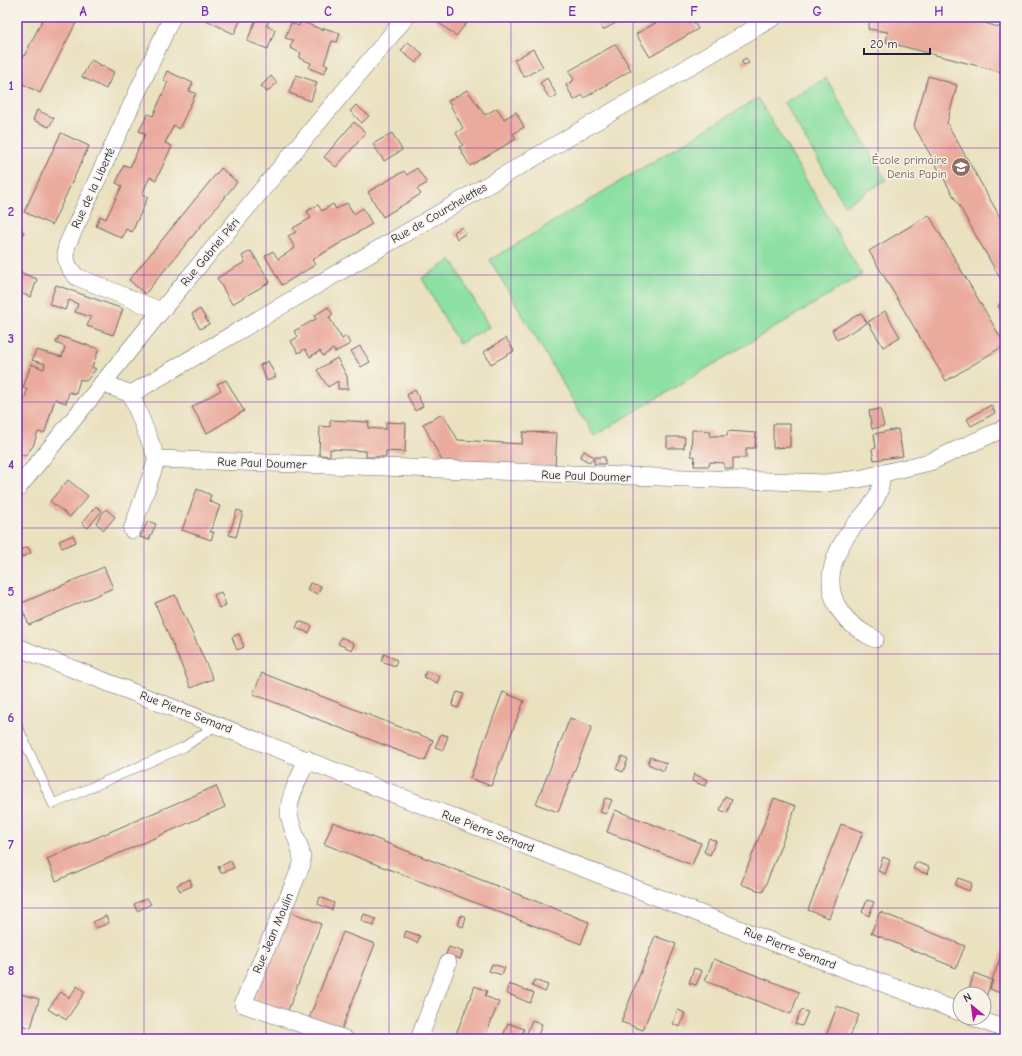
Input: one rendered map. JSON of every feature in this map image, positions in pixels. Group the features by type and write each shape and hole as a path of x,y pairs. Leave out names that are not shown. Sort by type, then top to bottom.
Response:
{"street":[{"name":"Rue de la Liberté","path":"161,311 77,277 68,266 66,252 67,245 172,17"},
{"name":"Rue de Courchelettes","path":"131,394 774,17"},
{"name":"Rue Gabriel Péri","path":"17,489 161,311 404,18"},
{"path":"102,383 131,394 157,459 132,530"},
{"name":"Rue Paul Doumer","path":"157,459 804,484 844,482 881,475 930,462 1005,428"},
{"path":"875,639 860,631 844,618 835,603 832,584 835,562 842,544 881,492 881,475"},
{"name":"Rue Pierre Semard","path":"17,647 218,724 770,941 952,1009"},
{"name":"Rue Jean Moulin","path":"307,759 290,804 289,813 303,854 302,864 243,1004 345,1039"},
{"path":"419,1039 448,963"},
{"path":"992,1024 1005,1029"}],"lane":[{"path":"17,725 53,804 184,747 218,724"}],"green space":[{"path":"826,78 886,180 845,205 784,103"},
{"path":"758,98 862,275 594,436 490,260"},
{"path":"452,260 489,327 459,344 422,278"}],"building":[{"path":"44,17 79,17 40,93 23,84 22,87 17,85 17,70"},
{"path":"124,17 140,17 136,23"},
{"path":"208,17 242,17 234,34 206,20"},
{"path":"257,17 270,17 267,26 275,30 268,49 247,41"},
{"path":"436,17 472,17 456,36 434,19"},
{"path":"596,17 622,17 623,19 603,30"},
{"path":"666,17 691,17 698,29 650,57 636,34"},
{"path":"871,17 987,17 985,23 1005,29 1005,73 886,42 888,32 868,29"},
{"path":"300,21 323,30 324,28 340,33 337,42 332,41 324,64 328,65 324,74 309,68 311,63 299,58 301,53 290,48 293,40 285,38 291,23 299,26"},
{"path":"408,42 423,54 416,63 401,51"},
{"path":"616,44 631,70 584,98 583,95 574,100 566,85 574,80 569,71"},
{"path":"533,49 543,67 524,77 514,60"},
{"path":"746,58 749,63 744,65 741,61"},
{"path":"91,60 114,72 106,89 82,77"},
{"path":"167,71 193,83 189,91 196,93 179,129 174,125 165,143 172,146 156,180 150,177 142,194 148,197 132,232 126,229 122,238 96,226 100,216 106,219 122,186 116,183 124,165 130,167 145,134 139,131 148,114 153,116 168,82 163,80"},
{"path":"296,75 317,82 311,101 289,93"},
{"path":"271,76 277,83 267,92 261,86"},
{"path":"928,76 957,85 947,123 1005,226 1005,287 914,126"},
{"path":"547,78 557,96 550,99 540,83"},
{"path":"467,90 485,115 497,108 504,119 516,112 524,127 513,134 516,139 470,166 459,147 463,145 456,133 463,128 448,101"},
{"path":"356,105 369,116 362,123 350,111"},
{"path":"37,110 54,118 49,127 33,120"},
{"path":"354,122 366,133 336,167 324,157"},
{"path":"61,133 89,146 52,225 24,212"},
{"path":"392,133 402,150 384,161 373,144"},
{"path":"221,168 237,182 145,294 129,280"},
{"path":"417,168 427,183 417,189 421,194 383,217 368,192 404,171 407,175"},
{"path":"347,203 354,214 363,208 372,224 312,260 315,265 282,285 265,256 273,251 278,259 295,248 288,236 296,232 293,228 311,218 307,211 318,205 322,211 333,204 336,209"},
{"path":"929,215 1005,345 946,381 869,251"},
{"path":"462,227 466,233 457,239 454,232"},
{"path":"17,228 24,232 17,246"},
{"path":"251,251 270,282 232,304 217,278 245,262 242,256"},
{"path":"17,271 37,279 31,297 17,292"},
{"path":"56,285 123,309 113,335 87,326 91,317 75,312 78,304 69,300 65,310 49,304"},
{"path":"1005,301 1005,318 998,306"},
{"path":"328,307 333,315 329,317 342,339 346,336 350,344 335,352 333,349 323,356 320,351 310,357 305,349 298,353 291,341 298,337 294,331 316,319 314,316"},
{"path":"200,309 209,324 200,329 192,314"},
{"path":"885,311 900,337 883,347 868,322"},
{"path":"861,313 867,323 837,340 832,330"},
{"path":"59,336 99,349 92,367 96,369 86,381 80,379 76,394 69,392 66,403 55,399 45,432 38,432 33,446 25,456 17,453 17,406 22,407 27,390 23,388 31,364 44,369 45,364 32,360 36,350 62,357 65,347 56,343"},
{"path":"506,338 514,351 491,364 484,352"},
{"path":"360,346 370,362 361,367 351,351"},
{"path":"337,358 347,376 348,389 338,389 338,381 328,387 317,370"},
{"path":"268,361 276,377 267,381 260,365"},
{"path":"226,380 244,411 207,433 192,407 221,390 217,384"},
{"path":"415,390 423,406 415,411 407,395"},
{"path":"991,405 995,413 971,426 967,419"},
{"path":"880,409 884,426 872,429 869,411"},
{"path":"443,414 458,440 522,444 523,432 557,433 555,467 443,463 423,424"},
{"path":"330,420 369,422 368,428 379,429 386,429 386,422 406,423 405,452 386,451 386,457 366,457 366,451 330,449 330,456 319,455 320,426 330,427"},
{"path":"773,424 790,424 790,447 773,448"},
{"path":"898,429 903,456 874,460 872,449 876,448 874,434"},
{"path":"692,430 711,431 710,436 727,436 728,431 756,433 755,448 746,448 746,458 733,458 733,469 724,468 724,463 710,462 709,466 694,466 695,456 691,456"},
{"path":"667,437 685,437 684,448 667,448"},
{"path":"584,451 594,457 589,462 580,457"},
{"path":"594,457 605,457 605,464 594,464"},
{"path":"68,480 88,496 70,517 50,501"},
{"path":"197,489 211,495 209,501 220,506 210,532 214,532 211,540 182,530"},
{"path":"96,506 102,511 88,528 82,523"},
{"path":"106,509 115,517 104,530 96,523"},
{"path":"237,510 243,512 236,537 229,535"},
{"path":"148,521 156,524 149,540 140,537"},
{"path":"73,535 76,542 62,548 59,541"},
{"path":"28,547 31,553 18,559 17,551"},
{"path":"104,567 113,588 29,625 20,604"},
{"path":"310,583 321,586 318,594 307,590"},
{"path":"221,592 226,605 219,608 214,595"},
{"path":"175,595 213,679 191,688 155,603"},
{"path":"299,621 312,626 309,633 296,628"},
{"path":"239,634 244,647 237,650 232,637"},
{"path":"341,637 354,643 352,650 338,644"},
{"path":"384,654 397,660 395,666 381,661"},
{"path":"426,671 440,676 437,683 424,677"},
{"path":"262,673 433,740 425,761 253,694"},
{"path":"457,692 464,694 458,708 452,706"},
{"path":"503,692 524,701 491,786 470,778"},
{"path":"570,718 592,727 558,812 536,804"},
{"path":"441,734 448,736 443,750 435,747"},
{"path":"622,756 628,759 623,772 616,769"},
{"path":"650,757 666,763 664,771 648,764"},
{"path":"694,774 708,780 705,786 692,781"},
{"path":"216,786 225,807 56,881 47,859"},
{"path":"725,796 732,799 727,813 720,810"},
{"path":"605,798 612,800 606,814 600,812"},
{"path":"774,798 796,806 763,892 741,884"},
{"path":"615,810 701,843 692,865 607,832"},
{"path":"333,822 589,922 581,944 324,844"},
{"path":"841,824 863,832 829,918 808,910"},
{"path":"709,838 716,841 710,855 704,852"},
{"path":"883,857 890,860 885,874 878,871"},
{"path":"231,861 234,868 221,873 218,867"},
{"path":"916,862 929,867 927,874 913,869"},
{"path":"958,878 972,883 969,891 955,885"},
{"path":"190,879 192,886 180,891 177,885"},
{"path":"320,897 334,903 332,910 318,904"},
{"path":"147,898 151,904 137,911 134,904"},
{"path":"867,900 874,902 869,916 862,912"},
{"path":"289,911 321,924 287,1013 254,1000"},
{"path":"880,912 965,946 956,968 871,933"},
{"path":"364,914 376,919 374,926 361,921"},
{"path":"461,915 466,917 463,927 458,925"},
{"path":"106,916 109,923 96,928 93,922"},
{"path":"406,931 420,936 417,943 404,937"},
{"path":"343,932 375,944 340,1033 308,1021"},
{"path":"655,936 676,944 643,1030 621,1022"},
{"path":"1005,945 1005,995 992,990 991,986"},
{"path":"449,947 463,952 460,959 446,954"},
{"path":"714,959 799,992 791,1014 705,981"},
{"path":"492,964 505,968 502,975 489,971"},
{"path":"694,968 702,971 696,985 689,983"},
{"path":"974,973 992,980 990,986 970,986"},
{"path":"534,980 548,985 545,992 532,986"},
{"path":"509,984 534,993 530,1003 506,993"},
{"path":"77,986 85,992 66,1020 58,1013 57,1015 48,1009 61,992 69,998"},
{"path":"475,986 487,991 485,996 499,1002 484,1039 454,1039"},
{"path":"17,993 39,999 31,1028 17,1024"},
{"path":"837,1006 859,1015 849,1039 825,1039"},
{"path":"678,1010 685,1013 680,1027 673,1024"},
{"path":"801,1010 808,1012 802,1026 795,1024"},
{"path":"532,1020 542,1024 537,1038 527,1033"},
{"path":"508,1023 524,1029 520,1039 502,1039"}],"place":[{"name":"École primaire Denis Papin","path":"961,167"}]}
